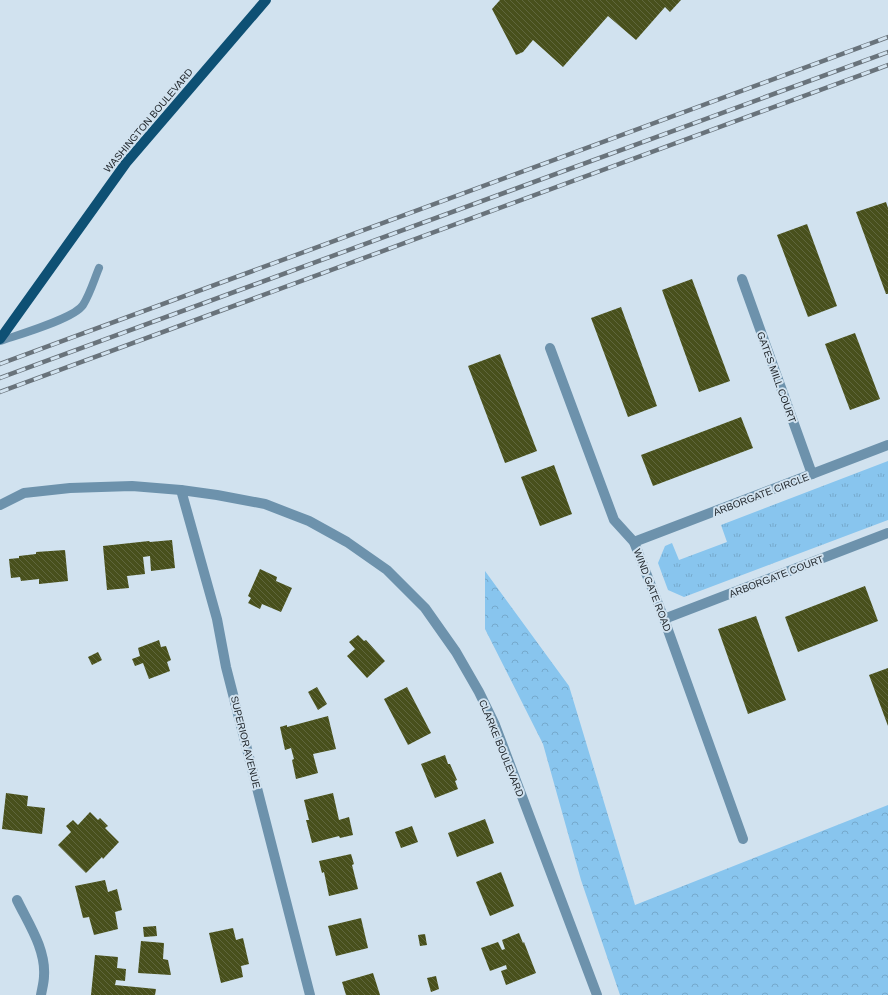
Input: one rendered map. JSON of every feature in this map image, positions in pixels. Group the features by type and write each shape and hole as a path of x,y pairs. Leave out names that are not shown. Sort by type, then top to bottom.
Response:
{"main road":[{"name":"WASHINGTON BOULEVARD","path":"0,340 126,163 266,0"}],"street":[{"name":"GATES MILL COURT","path":"742,279 812,474"},
{"name":"WIND GATE ROAD","path":"550,348 614,520 634,542 664,619 743,839"},
{"name":"ARBORGATE CIRCLE","path":"634,542 888,446"},
{"name":"CLARKE BOULEVARD","path":"0,505 24,493 70,488 132,486 217,494 265,504 309,521 347,542 388,570 425,608 456,652 479,692 495,725 596,995"},
{"name":"SUPERIOR AVENUE","path":"181,490 218,620 226,667 310,995"},
{"name":"ARBORGATE COURT","path":"664,619 888,533"},
{"path":"17,900 36,938 42,955 44,976 41,995"}],"lane":[{"path":"0,340 69,316 82,306 91,289 99,268"}],"green space":[{"path":"888,461 888,520 684,597 668,590 658,563 665,546 672,543 679,560 727,542 721,525"},
{"path":"485,571 569,686 635,905 888,805 888,995 620,995 581,880 543,744 485,629"}],"building":[{"path":"500,0 681,0 670,12 665,7 636,40 608,16 563,67 533,40 523,52 516,55 492,9"},
{"path":"886,202 888,208 888,294 886,294 856,212"},
{"path":"807,224 837,306 808,317 777,235"},
{"path":"692,279 730,381 699,392 662,290"},
{"path":"621,307 657,406 628,417 591,318"},
{"path":"855,333 880,399 850,410 825,344"},
{"path":"500,354 537,451 505,463 468,366"},
{"path":"741,417 753,448 653,486 641,455"},
{"path":"554,465 572,514 540,526 521,477"},
{"path":"172,540 175,568 151,571 150,556 143,557 145,574 127,576 129,588 107,590 103,546"},
{"path":"65,550 68,581 39,584 39,579 21,581 20,577 11,578 9,559 36,554 36,552"},
{"path":"260,569 277,577 276,581 292,588 281,612 262,604 260,609 248,603 251,598 248,596"},
{"path":"865,586 878,621 798,652 785,617"},
{"path":"756,616 786,700 748,714 718,629"},
{"path":"358,635 364,641 366,640 385,661 367,678 347,656 355,649 349,642"},
{"path":"159,640 161,647 166,646 171,660 167,662 170,671 149,679 143,663 135,666 132,659 140,656 138,648"},
{"path":"98,652 102,660 92,665 88,657"},
{"path":"888,668 888,726 869,675"},
{"path":"317,687 327,704 318,710 308,692"},
{"path":"407,687 431,733 408,745 384,699"},
{"path":"328,716 336,749 313,754 318,773 296,779 292,760 294,759 291,748 285,750 280,727 287,725 287,727"},
{"path":"445,755 457,780 455,781 458,789 435,798 421,764"},
{"path":"6,793 28,796 27,806 45,808 42,834 2,829"},
{"path":"333,793 339,820 349,817 353,835 340,838 339,836 312,843 306,820 309,820 304,800"},
{"path":"90,812 98,820 100,818 108,826 105,828 119,842 103,859 102,857 86,873 58,845 71,832 66,826 73,820 78,825"},
{"path":"485,819 494,843 457,857 448,833"},
{"path":"412,826 418,842 401,848 395,832"},
{"path":"351,854 358,889 329,896 324,872 322,873 319,861"},
{"path":"501,872 514,906 490,916 476,882"},
{"path":"105,880 108,892 117,889 122,910 115,912 118,929 94,935 89,917 83,918 75,886"},
{"path":"361,918 368,948 336,956 328,926"},
{"path":"156,926 157,936 144,937 143,927"},
{"path":"233,928 236,940 243,938 249,964 241,966 243,977 221,983 209,933"},
{"path":"519,933 536,973 506,985 501,971 507,969 506,965 490,971 481,948 498,942 502,950 505,949 502,940"},
{"path":"425,934 427,945 420,946 418,935"},
{"path":"141,941 164,943 163,959 168,960 171,975 138,973"},
{"path":"95,955 118,957 117,968 126,969 125,981 116,980 115,985 156,989 155,995 91,995"},
{"path":"373,973 380,995 346,995 342,982"},
{"path":"436,976 439,989 431,992 427,978"}],"railway":[{"path":"0,364 888,37"},
{"path":"0,378 888,52"},
{"path":"0,392 888,65"}]}
